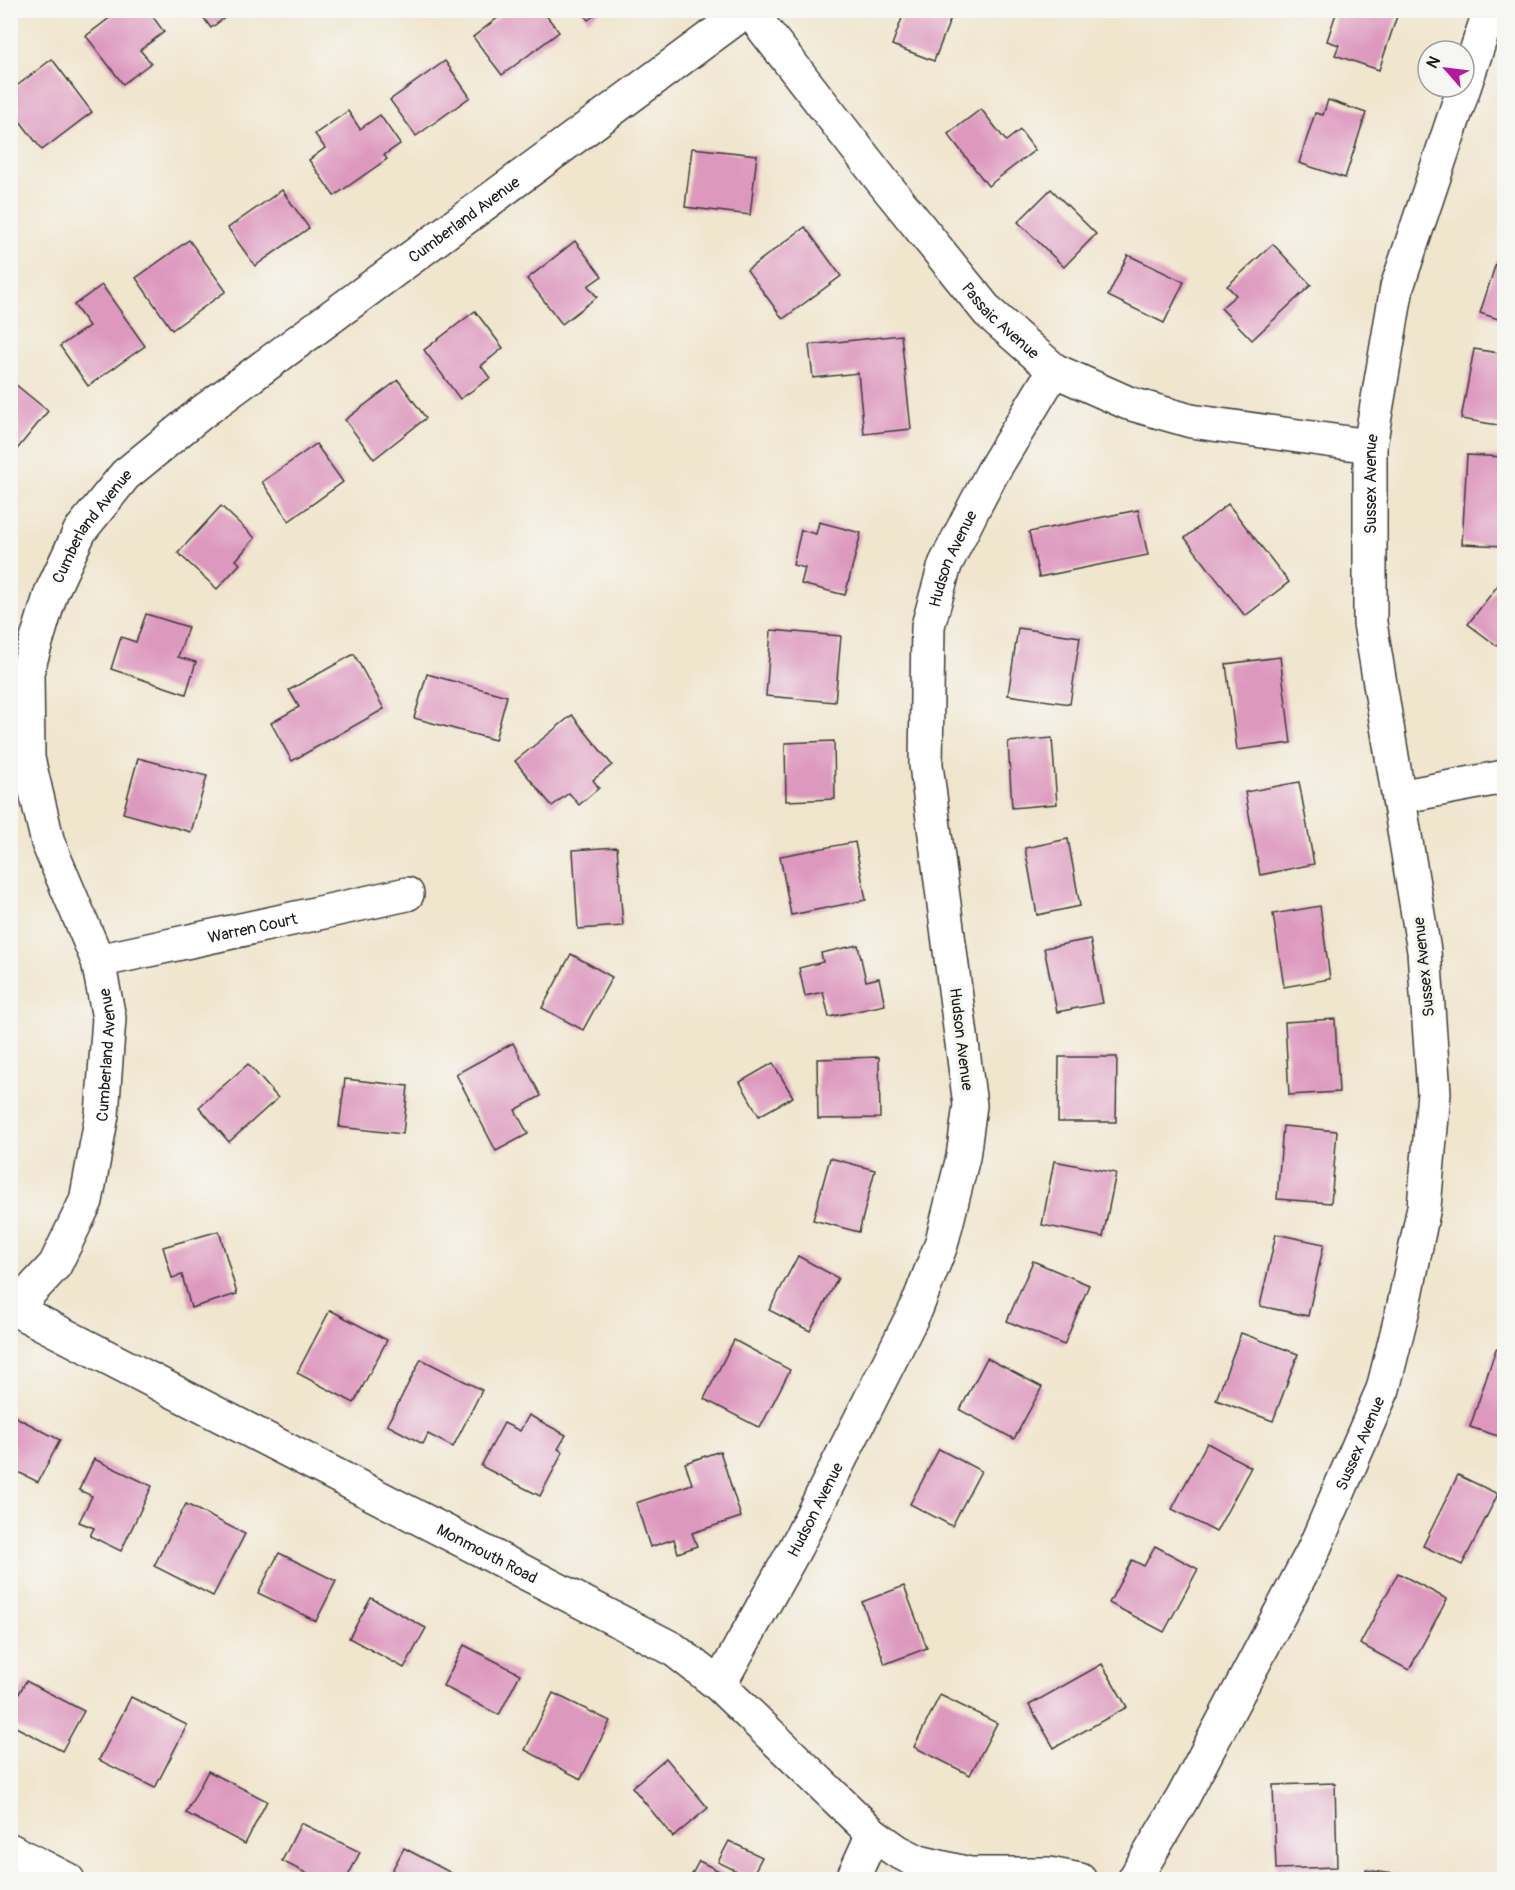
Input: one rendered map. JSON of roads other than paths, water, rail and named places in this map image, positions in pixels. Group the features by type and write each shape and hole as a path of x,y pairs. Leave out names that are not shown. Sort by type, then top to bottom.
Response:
{"street":[{"name":"Passaic Avenue","path":"748,10 988,312 1054,370 1128,403 1191,421 1370,446"},
{"name":"Cumberland Avenue","path":"12,1308 55,1265 86,1201 102,1115 109,1018 98,961 48,843 28,758 27,672 51,593 80,531 126,475 201,413 748,10"},
{"name":"Sussex Avenue","path":"1134,1880 1182,1799 1313,1551 1383,1389 1404,1305 1424,1207 1434,1094 1424,951 1370,623 1370,446 1397,287 1490,10"},
{"name":"Hudson Avenue","path":"719,1685 802,1537 916,1310 942,1245 963,1157 970,1105 926,765 928,626 945,565 992,473 1054,370"},
{"path":"1399,797 1504,777"},
{"name":"Warren Court","path":"98,961 407,894"},
{"name":"Monmouth Road","path":"12,1308 673,1649 719,1685 873,1834 897,1851 915,1871 1049,1874 1080,1880"},
{"path":"852,1880 873,1834"},
{"path":"10,1850 68,1880"}]}
